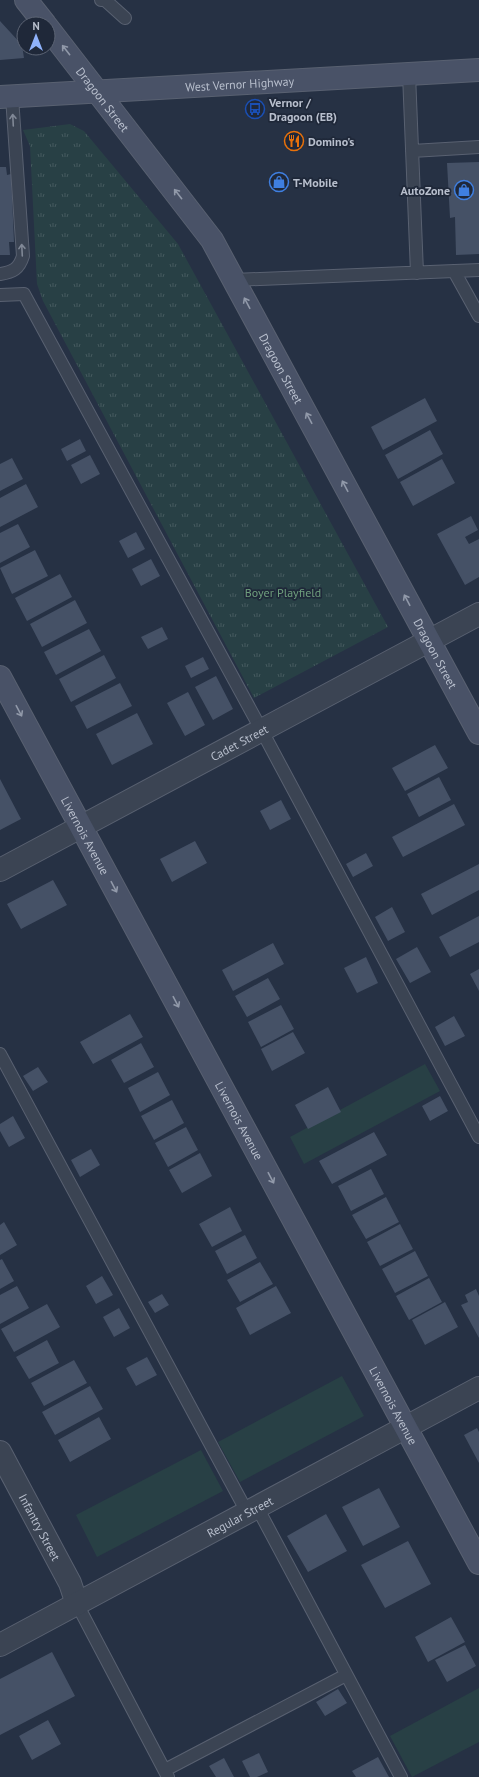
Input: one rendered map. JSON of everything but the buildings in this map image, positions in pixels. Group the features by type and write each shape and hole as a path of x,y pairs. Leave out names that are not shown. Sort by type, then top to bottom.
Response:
{"main road":[{"path":"26,0 39,16"},
{"name":"Dragoon Street","path":"56,38 208,234 479,733"},
{"name":"West Vernor Highway","path":"6,97 479,70"},
{"name":"Livernois Avenue","path":"0,677 479,1563"}],"street":[{"name":"Cadet Street","path":"0,870 479,614"},
{"name":"Regular Street","path":"0,1645 479,1388"},
{"name":"Infantry Street","path":"0,1452 70,1583 77,1604"}],"lane":[{"path":"101,0 105,0 125,18"},
{"path":"409,74 416,273"},
{"path":"0,274 13,272 20,265 23,256 6,97"},
{"path":"412,151 479,146"},
{"path":"234,280 479,270"},
{"path":"454,271 479,316"},
{"path":"0,295 24,294 262,731 479,1137"},
{"path":"0,1054 252,1510 346,1674 401,1777"},
{"path":"77,1604 166,1774 346,1674"}],"green space":[{"name":"Boyer Playfield","path":"70,124 84,131 178,244 388,627 254,698 43,301 37,284 30,146 23,130"},
{"path":"425,1064 440,1091 304,1164 290,1137"},
{"path":"342,1376 364,1416 240,1482 218,1442"},
{"path":"201,1450 223,1491 97,1557 76,1515"},
{"path":"479,1688 479,1742 412,1777 390,1736"}],"place":[{"name":"Vernor / Dragoon (EB)","path":"255,109"},
{"name":"Domino's","path":"294,141"},
{"name":"T-Mobile","path":"279,182"},
{"name":"AutoZone","path":"464,190"}]}
